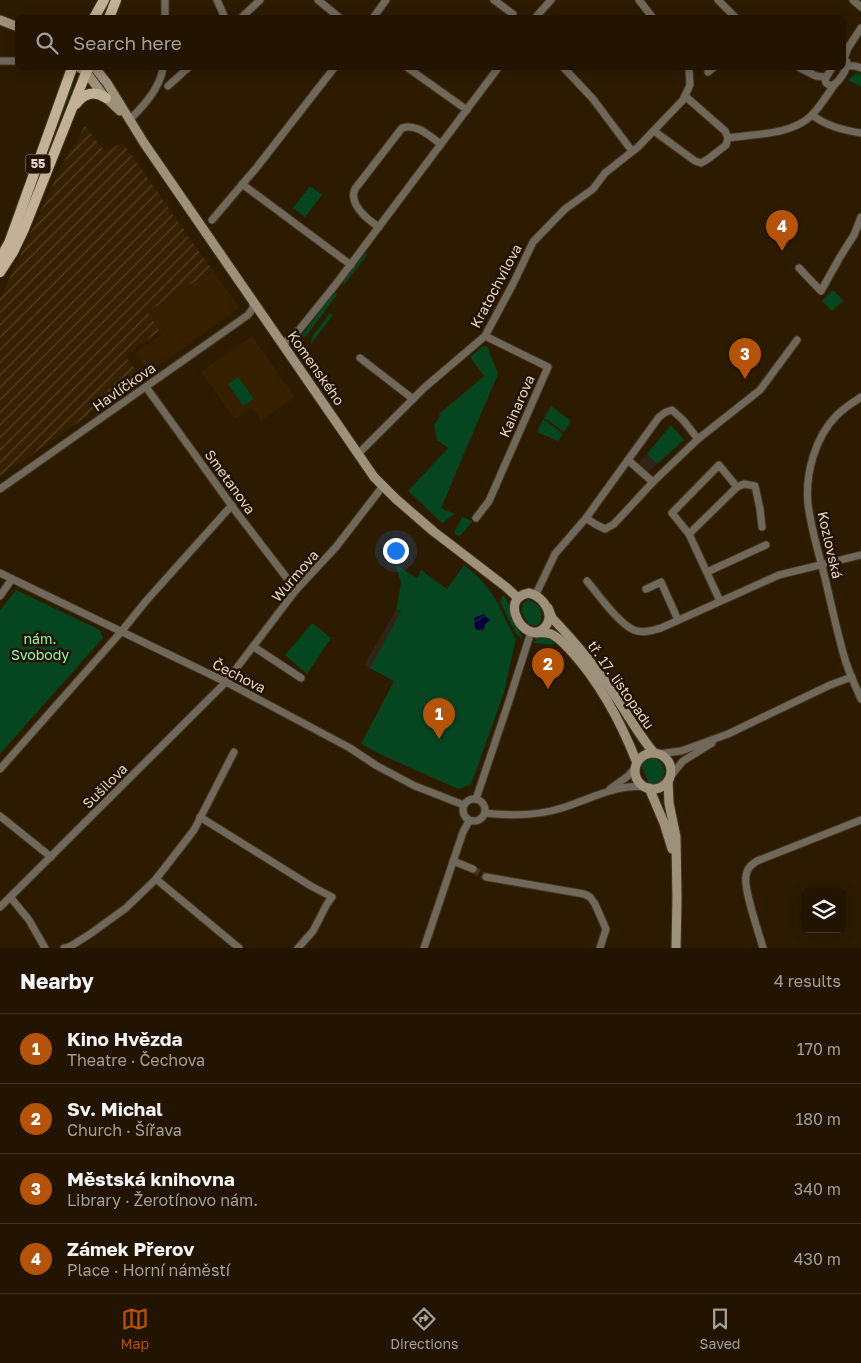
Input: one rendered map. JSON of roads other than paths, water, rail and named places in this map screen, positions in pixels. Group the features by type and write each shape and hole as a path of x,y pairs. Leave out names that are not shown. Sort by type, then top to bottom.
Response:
{"main road":[{"path":"96,15 104,0"},
{"path":"109,15 116,0"},
{"path":"0,20 15,27"},
{"name":"55","path":"0,259 9,243 71,70"},
{"name":"55","path":"0,272 21,236 87,70"},
{"name":"Komenského","path":"88,70 106,98 129,120"},
{"name":"Komenského","path":"88,70 107,83 129,120 371,472 383,486 433,531 518,598"},
{"path":"70,113 85,95 97,93 106,98"},
{"path":"525,594 536,594 548,608 549,616 547,624 542,630 533,632 521,625 515,615 515,605 518,598 525,594"},
{"name":"tř. 17. listopadu","path":"548,608 552,618 598,671 616,696 641,738 656,754 664,757 668,762 670,769 669,803 676,837 676,948"},
{"name":"tř. 17. listopadu","path":"533,632 548,633 556,637 591,674 613,709 628,739 637,765 637,779 647,787 669,836 677,877"},
{"path":"637,765 644,756 656,754"},
{"path":"647,787 659,787 669,779"}],"street":[{"path":"165,0 165,15"},
{"path":"216,0 223,15"},
{"path":"244,15 260,0"},
{"path":"318,0 336,15"},
{"path":"375,15 386,0"},
{"path":"494,0 513,14"},
{"path":"538,15 551,0"},
{"path":"639,0 651,15"},
{"path":"718,0 733,15"},
{"path":"853,0 861,7"},
{"path":"846,54 861,28"},
{"path":"0,61 15,61"},
{"path":"846,61 848,66"},
{"path":"848,66 861,68"},
{"path":"129,120 157,86 162,70"},
{"path":"168,86 186,70"},
{"path":"212,220 332,70"},
{"path":"411,70 467,110"},
{"path":"283,344 299,330 351,265 497,70"},
{"path":"566,70 593,99 632,151"},
{"path":"654,131 695,162 699,163 706,161 726,145 728,138 725,131 685,96 690,85 689,70"},
{"path":"804,70 816,76 825,77"},
{"path":"825,77 830,70"},
{"path":"728,138 775,132 802,122 812,115 845,70"},
{"path":"825,77 825,81 828,84 831,86 835,84"},
{"name":"Kratochvílova","path":"358,454 413,399 485,336 534,242 566,209 593,189 605,173 654,131 685,96"},
{"path":"812,115 822,123 842,130 861,133"},
{"path":"379,227 368,220 359,209 353,197 354,189 402,128 416,128 441,144"},
{"path":"242,184 351,265"},
{"path":"799,268 821,291 854,235 861,217"},
{"name":"Havlíčkova","path":"0,489 248,316 253,308 253,300"},
{"name":"Kainarova","path":"476,518 488,501 548,367 485,336"},
{"path":"586,518 605,529 614,524 652,482 698,439 760,390 797,340"},
{"path":"360,358 413,399"},
{"name":"Smetanova","path":"146,387 296,590"},
{"name":"Kozlovská","path":"861,397 836,416 822,435 814,456 808,481 810,517 844,658 861,699"},
{"path":"536,594 555,554 586,518 660,417 672,410 683,420 698,439"},
{"path":"628,460 652,482"},
{"path":"720,601 689,534 672,513 719,465 737,487"},
{"path":"689,534 737,487 744,484 755,486 762,527"},
{"name":"Wurmova","path":"226,682 296,590 336,547 383,486"},
{"path":"0,769 232,505"},
{"path":"707,572 766,545"},
{"path":"587,581 620,620 634,630 646,632 662,628 779,575 861,555"},
{"name":"Čechova","path":"0,573 226,682 350,748 377,766 408,782 450,801 464,805"},
{"path":"0,596 12,579"},
{"path":"646,589 661,582 678,620"},
{"path":"476,799 533,632"},
{"path":"254,647 302,678"},
{"path":"669,779 683,761 728,734 815,692 852,677"},
{"name":"Sušilova","path":"0,907 226,682"},
{"path":"656,754 688,749 728,734"},
{"path":"64,948 71,946 124,909 156,879 194,830 234,752"},
{"path":"604,793 624,780 637,765"},
{"path":"485,813 510,816 539,813 627,787 647,787"},
{"path":"476,799 483,804 485,813 479,821 469,821 463,815 462,810 469,800 476,799"},
{"path":"0,816 51,857"},
{"path":"200,817 332,898 313,931 298,948"},
{"path":"763,948 747,889 745,877 748,867 756,860 861,820"},
{"path":"424,948 463,832 469,821"},
{"path":"453,861 473,869"},
{"path":"486,877 584,894 590,897 606,929 600,948"},
{"path":"156,879 239,948"},
{"path":"10,898 29,920 45,948"}],"water":[{"path":"484,614 490,620 485,624 484,631 475,629 474,618"}],"tunnel":[{"path":"473,869 486,877"}],"place":[{"name":"Zámek Přerov","path":"782,251"},
{"name":"Městská knihovna","path":"745,379"},
{"name":"Sv. Michal","path":"548,689"},
{"name":"Kino Hvězda","path":"439,739"}],"park label":[{"name":"nám. Svobody","path":"40,648"}]}
